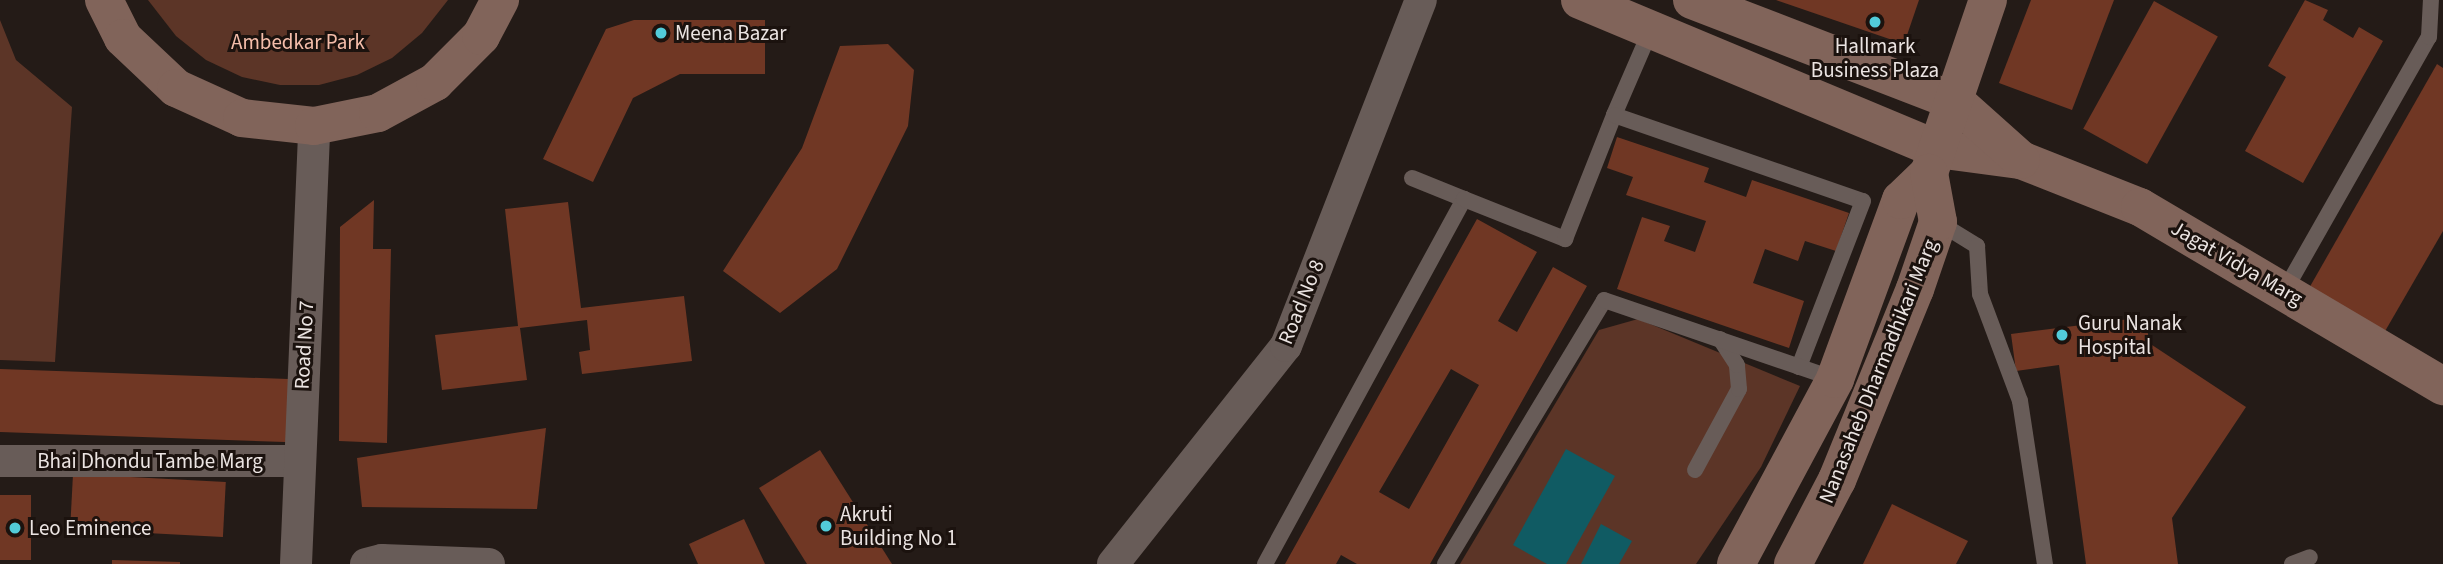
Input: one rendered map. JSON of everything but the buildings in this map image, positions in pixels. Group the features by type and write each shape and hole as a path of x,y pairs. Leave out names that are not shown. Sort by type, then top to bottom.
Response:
{"street":[{"path":"104,0 123,38 176,88 242,118 314,126 378,113 435,82 481,36 500,0"},
{"name":"Road No 8","path":"1113,564 1286,346 1421,0"},
{"path":"1580,0 1933,161 2021,160"},
{"path":"1692,0 1956,102 2021,160"},
{"path":"1933,161 1956,102 1988,0"},
{"name":"Road No 7","path":"296,564 314,126"},
{"name":"Jagat Vidya Marg","path":"2021,160 2140,207 2285,290 2443,386"},
{"name":"Nanasaheb Dharmadhikari Marg","path":"1793,564 1843,466 1938,222 1933,161"},
{"name":"Nanasaheb Dharmadhikari Marg","path":"1736,564 1835,379 1901,200 1933,161"},
{"path":"1801,446 1843,466"},
{"name":"Bhai Dhondu Tambe Marg","path":"0,461 299,461"},
{"path":"366,564 382,560 489,564"}],"lane":[{"path":"2285,290 2429,37 2431,0"},
{"path":"1412,178 1565,239 1650,32"},
{"path":"1614,115 1863,201 1799,367"},
{"path":"1265,564 1464,198"},
{"path":"1938,222 1977,246 1980,294 2020,401 2045,564"},
{"path":"1445,564 1604,300 1835,379"},
{"path":"1695,470 1739,389 1737,365 1720,339"},
{"path":"2292,564 2310,557"}],"green space":[{"name":"Ambedkar Park","path":"148,0 448,0 422,33 392,58 357,75 319,85 280,85 242,77 206,60 176,36"},
{"path":"0,20 16,60 72,107 55,362 0,360"},
{"path":"1638,319 1800,386 1761,467 1696,564 1460,564 1599,330"}],"water":[{"path":"1566,449 1615,476 1566,564 1547,564 1513,545"},
{"path":"1601,524 1632,541 1619,564 1581,564"}],"place":[{"name":"Hallmark Business Plaza","path":"1875,22"},
{"name":"Meena Bazar","path":"661,33"},
{"name":"Guru Nanak Hospital","path":"2062,335"},
{"name":"Akruti Building No 1","path":"826,526"},
{"name":"Leo Eminence","path":"15,528"}]}
